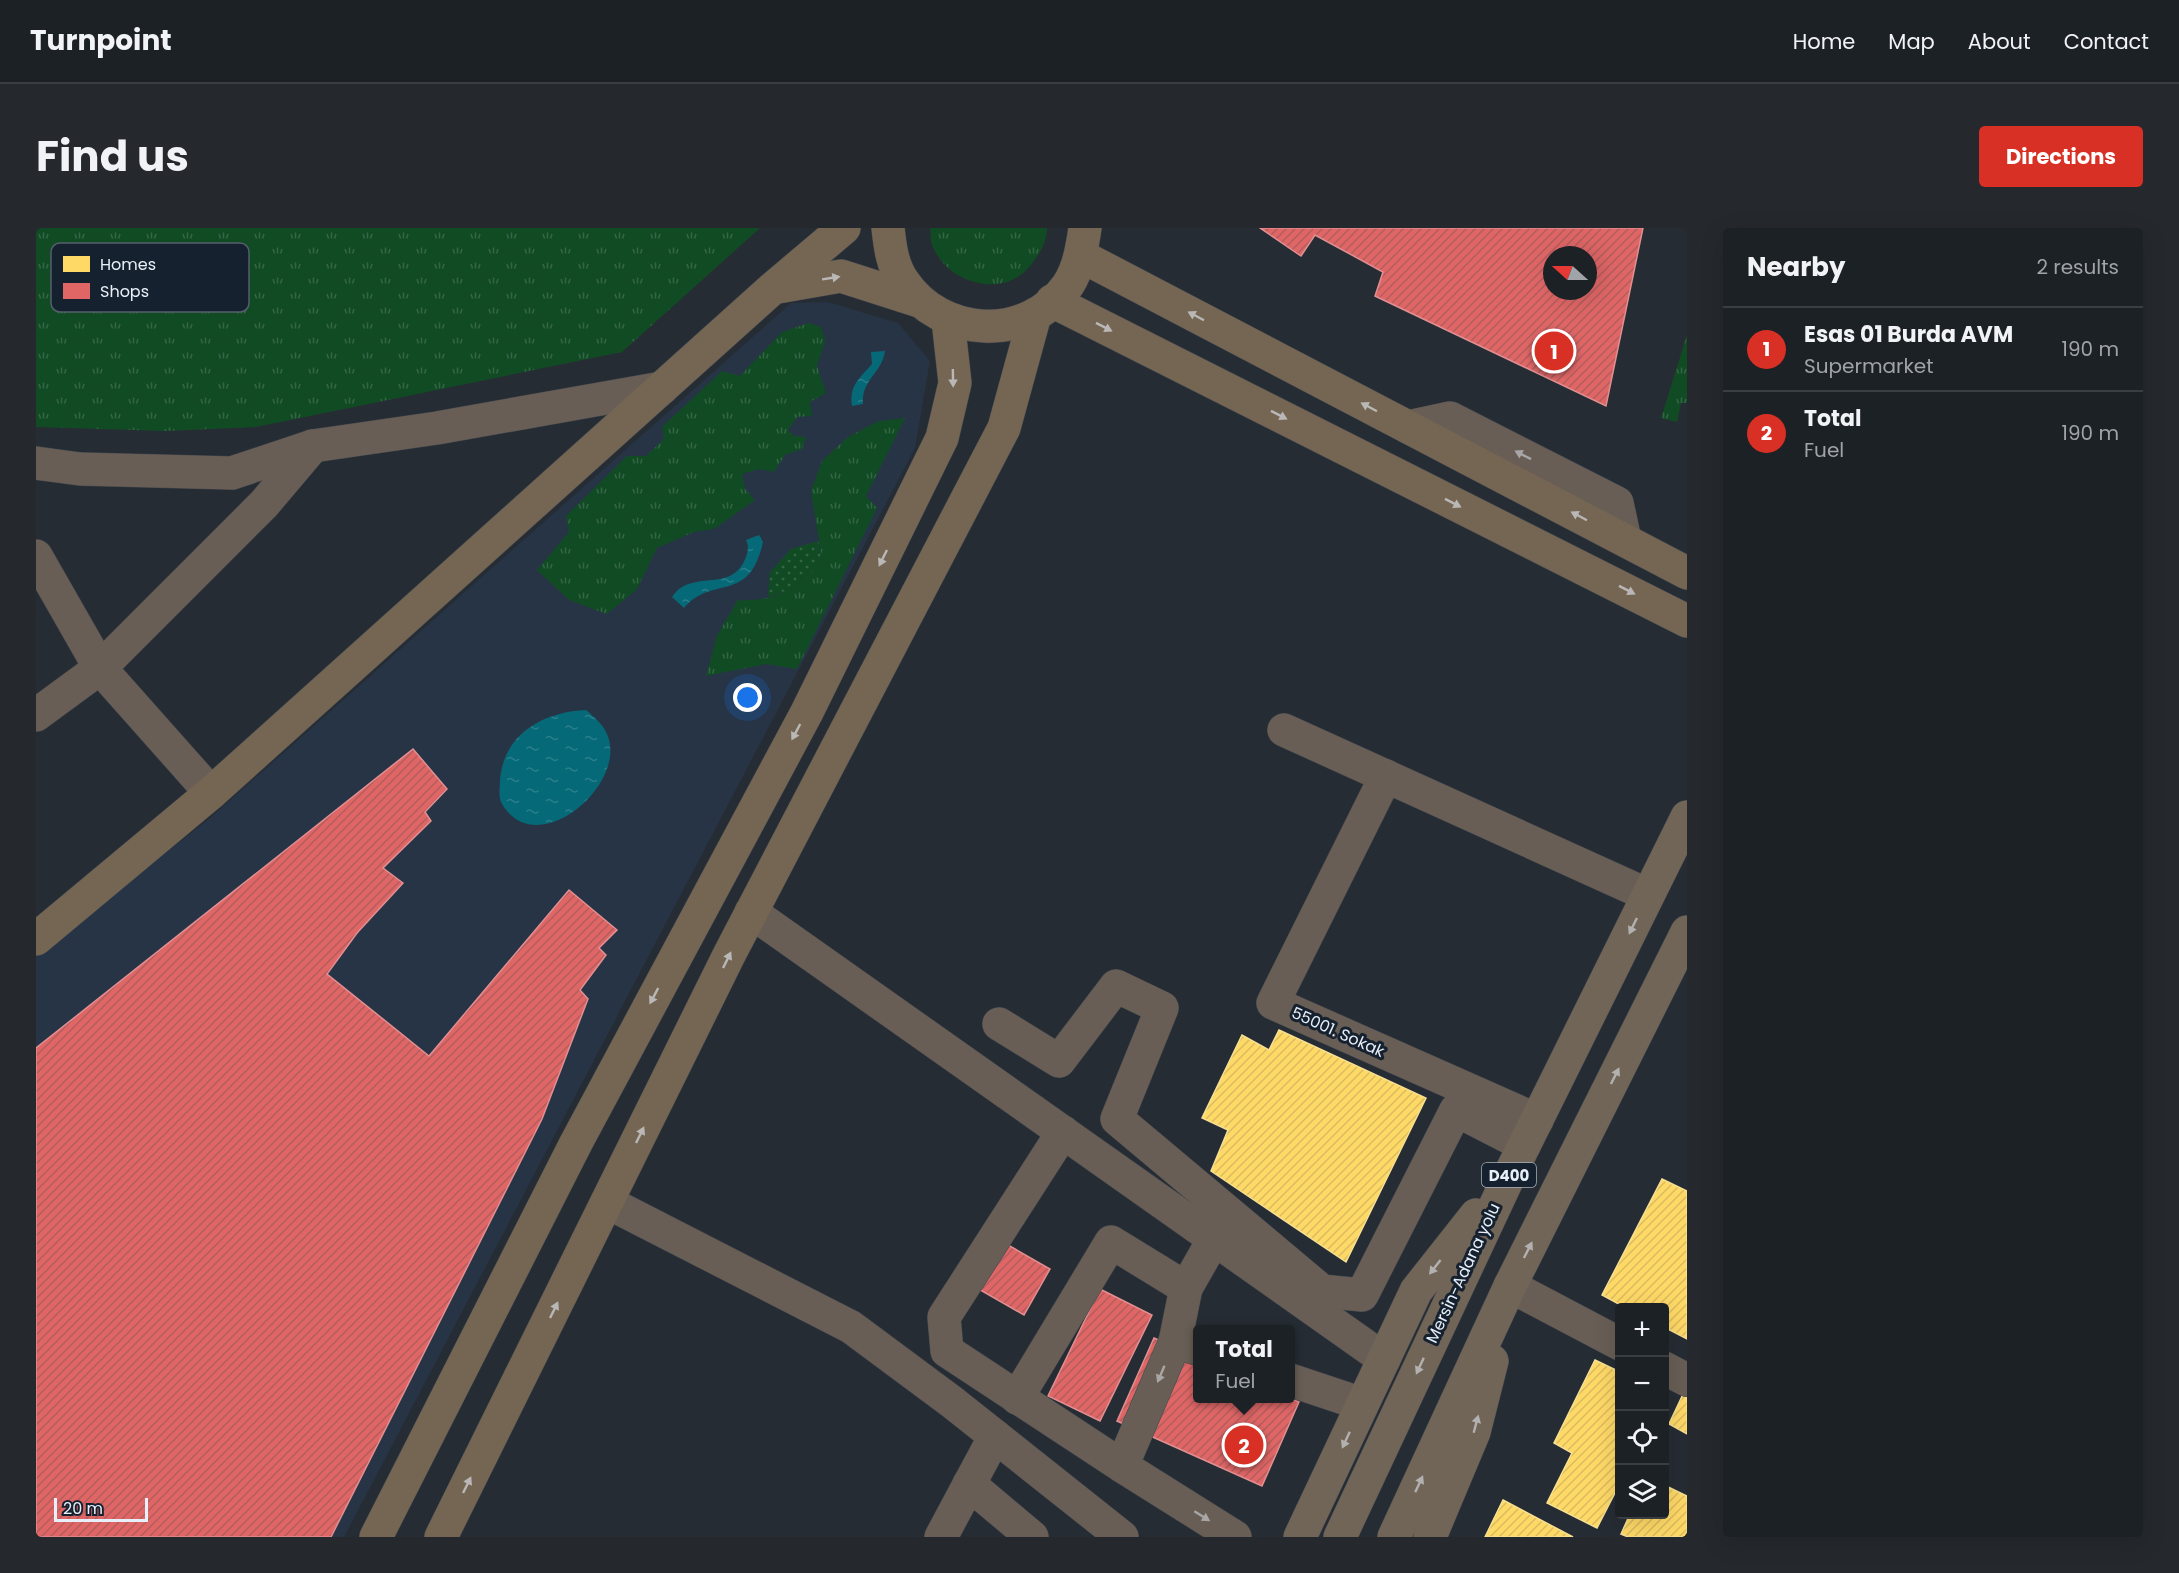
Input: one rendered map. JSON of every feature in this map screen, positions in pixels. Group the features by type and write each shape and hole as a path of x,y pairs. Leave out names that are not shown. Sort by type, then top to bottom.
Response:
{"highway":[{"name":"Mersin-Adana yolu","path":"1340,1537 1524,1146 1687,817"},
{"name":"D400","path":"1394,1537 1510,1286 1687,932"},
{"path":"1300,1537 1416,1291 1524,1146"},
{"path":"1430,1537 1474,1432 1510,1286"}],"main road":[{"path":"36,939 211,793 773,288 844,228"},
{"path":"888,228 891,254 902,280 920,301 948,320 980,327 1014,323 1043,308 1068,285 1083,242 1408,427 1687,573"},
{"path":"773,288 840,276 920,301"},
{"path":"1043,308 1687,621"},
{"path":"441,1537 751,912 1004,428 1043,308"},
{"path":"376,1537 571,1152 807,712 942,438 955,383 948,320"}],"street":[{"path":"36,463 80,469 232,473 313,446 437,428 662,388"},
{"path":"36,715 100,668 264,504 313,446"},
{"path":"36,479 80,469"},
{"path":"36,556 100,668 211,793"},
{"path":"1284,730 1648,894"},
{"name":"55001. Sokak","path":"1386,776 1273,1003 1524,1146"},
{"path":"751,912 1384,1359"},
{"path":"999,1024 1059,1061 1116,986 1162,1008 1117,1119 1322,1291 1362,1295 1456,1110 1524,1146"},
{"path":"1063,1132 944,1317 947,1351 1235,1537"},
{"path":"607,1202 851,1327 995,1436 1122,1537"},
{"path":"1122,1466 1186,1346 1186,1288 1214,1239"},
{"path":"1017,1398 1111,1242 1186,1288"},
{"path":"1510,1286 1615,1341"},
{"path":"1669,1370 1687,1380"},
{"path":"1295,1382 1362,1404"},
{"path":"941,1537 995,1436"},
{"path":"969,1484 1032,1537"}],"shaded area":[{"path":"828,302 898,323 930,361 915,448 344,1537 36,1537 36,955 210,818 791,303"}],"green space":[{"path":"36,228 760,228 622,352 256,427 165,431 36,427"},
{"path":"930,228 1047,228 1042,248 1025,271 1012,280 999,284 986,284 960,276 939,259 932,245"},
{"path":"809,323 821,327 825,341 817,366 826,393 810,402 812,416 797,417 788,430 794,436 806,437 802,449 785,455 774,472 760,469 742,474 745,489 755,500 714,529 694,532 657,548 637,589 607,614 569,600 537,570 569,532 566,516 627,456 646,456 664,439 662,427 722,371 740,376 782,332"},
{"path":"1687,335 1687,403 1681,403 1677,422 1661,418"},
{"path":"905,418 866,496 877,508 797,669 766,664 706,676 717,635 738,600 765,598 785,591 822,560 811,491 822,461 848,437 879,421"},
{"path":"818,541 822,560 817,568 792,588 768,597 770,572 791,549"}],"water":[{"path":"885,351 880,365 865,389 863,404 852,406 854,387 872,364 871,352"},
{"path":"759,535 763,542 757,562 749,574 739,582 707,592 695,598 684,608 672,597 681,588 691,583 719,579 734,573 741,567 746,557 748,544 746,540"},
{"path":"586,710 600,723 607,734 610,754 605,774 593,794 576,810 556,821 536,825 517,820 502,804 500,796 503,765 509,750 517,738 541,721 555,715"}],"building: Homes":[{"path":"1279,1030 1426,1098 1346,1262 1211,1171 1228,1130 1202,1118 1242,1035 1269,1050"},
{"path":"1662,1179 1687,1191 1687,1339 1669,1330 1669,1303 1617,1303 1602,1295"},
{"path":"1595,1360 1615,1370 1615,1493 1597,1528 1547,1503 1572,1453 1554,1443"},
{"path":"1684,1392 1687,1394 1687,1434 1669,1424"},
{"path":"1669,1487 1687,1496 1687,1537 1628,1537 1621,1534 1628,1519 1669,1519"},
{"path":"1503,1500 1573,1537 1485,1537"}],"building: Shops":[{"path":"1260,228 1643,228 1606,406 1375,296 1383,272 1315,235 1301,256"},
{"path":"413,749 447,789 425,812 431,821 383,868 403,883 357,933 327,974 429,1056 569,890 617,930 599,948 606,955 580,990 588,999 542,1119 331,1537 36,1537 36,1048"},
{"path":"1001,1241 1050,1269 1024,1315 975,1287"},
{"path":"1100,1289 1152,1315 1100,1421 1048,1396"},
{"path":"1154,1338 1193,1355 1193,1403 1295,1403 1295,1400 1299,1402 1262,1486 1117,1421"}],"place":[{"name":"Esas 01 Burda AVM","path":"1554,351"},
{"name":"Total","path":"1244,1445"}]}
